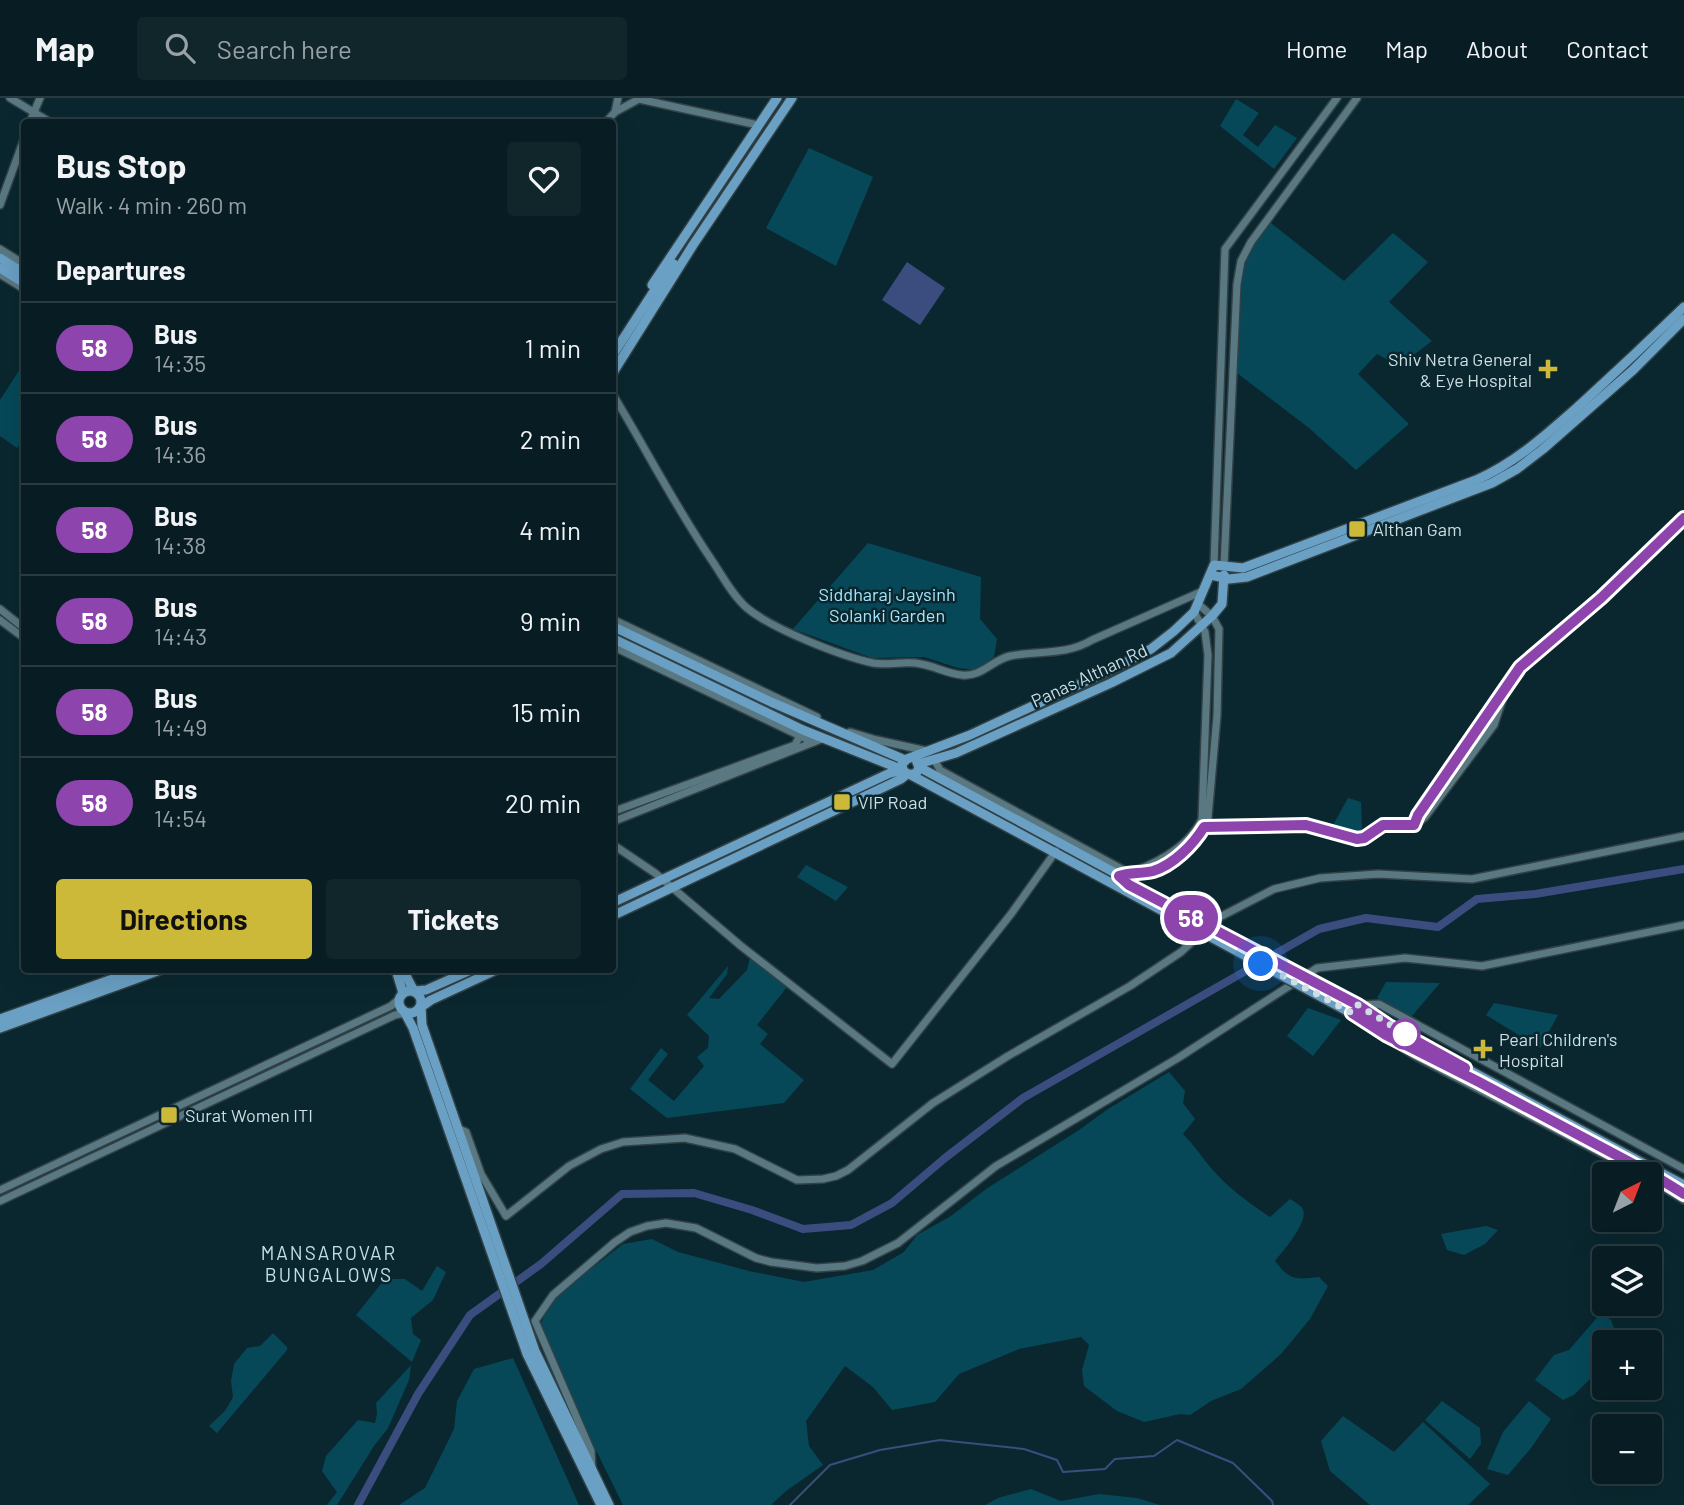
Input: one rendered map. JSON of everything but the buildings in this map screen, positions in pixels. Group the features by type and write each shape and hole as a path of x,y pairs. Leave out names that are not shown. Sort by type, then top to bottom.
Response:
{"main road":[{"path":"616,339 777,98"},
{"path":"616,358 666,277 786,98"},
{"path":"616,368 693,245 792,98"},
{"path":"0,258 21,271"},
{"path":"0,268 21,281"},
{"path":"616,350 666,277"},
{"path":"1216,569 1243,568 1476,481 1503,468 1586,400 1684,307"},
{"path":"1216,569 1224,578 1253,575 1503,477 1543,449 1633,370 1684,319"},
{"name":"Panas Althan Rd","path":"911,767 928,751 970,735 1151,649 1174,631 1196,608 1216,569"},
{"name":"Panas Althan Rd","path":"911,767 935,761 1045,714 1175,651 1222,604 1224,578"},
{"path":"616,627 851,735 1060,844 1105,864 1119,876 1127,888"},
{"path":"619,646 819,741 867,760 911,767 1005,830 1054,853 1111,887 1127,888 1668,1177 1684,1189"},
{"path":"616,902 890,773 911,767"},
{"path":"616,914 901,779 911,767"},
{"path":"0,1019 130,973"},
{"path":"0,1028 152,973"},
{"path":"397,973 400,1007 413,1028 535,1351 601,1505"},
{"path":"405,973 414,991 420,996 422,1025 459,1129 469,1173"},
{"path":"401,996 426,990 464,973"},
{"path":"405,1013 416,1012 431,1000 490,973"},
{"path":"1354,1009 1440,1046 1461,1060 1684,1179"},
{"path":"1354,1009 1386,1035 1684,1189"},
{"path":"581,1456 592,1470 609,1505"}],"street":[{"path":"10,98 45,119"},
{"path":"31,119 40,98"},
{"path":"615,112 618,98"},
{"path":"609,119 615,112 638,98 758,125"},
{"path":"1216,569 1225,249 1337,98"},
{"path":"1216,569 1237,284 1241,261 1251,242 1357,98"},
{"path":"0,205 21,146"},
{"path":"0,249 21,262"},
{"path":"0,274 21,287"},
{"path":"616,400 689,526 734,594 746,607 768,623 832,650 873,663 918,663 961,675 977,674 1007,656 1079,648 1204,591"},
{"path":"1204,827 1306,825 1357,839 1364,838 1383,825 1414,825 1418,815 1520,667 1601,598 1684,518"},
{"path":"935,761 940,770 1105,864 1131,872 1144,872 1165,866 1192,843 1208,817 1217,716 1219,629 1212,616 1196,608"},
{"path":"1119,876 1173,851 1191,835 1202,819 1208,655 1205,632 1196,608"},
{"path":"0,609 21,626"},
{"path":"0,620 21,636"},
{"path":"616,622 625,629"},
{"path":"616,811 795,745 801,733"},
{"path":"851,735 928,751"},
{"path":"616,820 819,741"},
{"path":"459,1129 467,1132 486,1184 506,1216 569,1166 608,1146 637,1140 685,1138 735,1149 792,1178 803,1181 831,1178 848,1170 933,1103 1008,1056 1130,986 1176,956 1218,918 1274,889 1315,879 1378,874 1472,879 1684,836"},
{"path":"616,847 662,879 741,946 892,1064 1011,914 1060,844"},
{"path":"592,1470 591,1451 535,1321 555,1293 630,1232 666,1223 682,1225 707,1232 763,1261 817,1268 854,1264 898,1243 996,1166 1178,1058 1317,968 1405,958 1482,966 1684,925"},
{"path":"0,1190 391,1006 401,996"},
{"path":"1618,1162 1417,1058 1354,1018 1354,1009 1372,1002 1379,1004 1684,1169"},
{"path":"0,1201 405,1013"},
{"path":"121,1133 125,1142"},
{"path":"1662,1186 1684,1200"}],"green space":[{"path":"1236,99 1259,113 1243,135 1258,147 1275,125 1297,138 1274,169 1220,126"},
{"path":"809,148 873,177 836,266 766,228"},
{"path":"1271,223 1344,281 1393,233 1428,262 1389,302 1432,341 1399,366 1377,354 1358,374 1409,424 1356,470 1309,428 1237,373 1243,266 1254,242"},
{"path":"21,368 21,442 17,448 0,436 0,400"},
{"name":"Siddharaj Jaysinh Solanki Garden","path":"868,543 981,577 980,619 997,639 994,657 977,670 958,668 924,657 872,658 793,629"},
{"path":"1348,798 1361,802 1362,830 1355,834 1333,825"},
{"path":"806,865 848,887 836,901 797,877"},
{"path":"750,957 787,987 757,1025 768,1034 760,1044 804,1080 784,1103 667,1118 630,1089 661,1048 668,1054 648,1080 674,1101 704,1066 697,1057 708,1048 709,1036 687,1015 728,966 727,974 709,998 719,999 747,970"},
{"path":"1386,982 1440,983 1411,1017 1377,998"},
{"path":"1494,1003 1558,1015 1540,1048 1486,1015"},
{"path":"1308,1008 1341,1020 1313,1056 1287,1036"},
{"path":"1169,1072 1185,1091 1183,1103 1195,1119 1183,1134 1218,1175 1239,1195 1270,1217 1290,1199 1302,1209 1302,1222 1275,1261 1289,1275 1299,1278 1319,1277 1328,1286 1310,1319 1281,1354 1241,1389 1211,1401 1190,1415 1180,1414 1144,1422 1117,1411 1084,1386 1082,1370 1089,1345 1081,1337 1019,1349 959,1374 935,1402 892,1410 873,1387 845,1366 806,1421 809,1446 823,1465 771,1505 623,1505 564,1385 540,1325 547,1310 561,1292 623,1244 652,1239 678,1252 804,1282 873,1270 904,1252 917,1235 951,1216 986,1189"},
{"path":"1486,1226 1498,1230 1485,1244 1464,1255 1447,1250 1441,1234"},
{"path":"437,1266 446,1272 433,1300 411,1318 413,1334 421,1340 412,1362 356,1315 385,1279 405,1279 422,1291"},
{"path":"1598,1316 1611,1320 1615,1330 1592,1330 1592,1377 1574,1395 1563,1400 1535,1380 1554,1355 1569,1350"},
{"path":"273,1333 287,1350 217,1433 209,1426 225,1411 233,1397 231,1381 234,1364 247,1348 260,1346"},
{"path":"513,1358 579,1505 399,1505 425,1488 454,1429 457,1401 474,1369"},
{"path":"411,1365 409,1380 388,1428 337,1505 327,1505 337,1492 322,1471 326,1456 358,1420 375,1423 376,1403"},
{"path":"1442,1401 1480,1428 1481,1444 1470,1459 1425,1420"},
{"path":"1529,1401 1551,1419 1508,1475 1487,1469 1503,1432"},
{"path":"1343,1416 1394,1452 1423,1422 1490,1484 1468,1505 1370,1505 1330,1471 1321,1441"},
{"path":"1031,1489 1061,1501 1099,1494 1137,1498 1160,1505 985,1505 998,1498"}],"shaded area":[{"path":"907,262 945,288 920,325 882,300"}],"waterway":[{"path":"358,1505 418,1394 470,1315 541,1264 622,1194 694,1193 803,1229 851,1225 892,1203 1023,1098 1319,929 1366,918 1438,927 1477,899 1535,894 1684,869"},
{"path":"790,1505 830,1465 880,1450 940,1440 1024,1449 1057,1460 1063,1472 1105,1469 1115,1459 1154,1456 1177,1440 1233,1463 1273,1505"}],"bus line":[{"name":"58","path":"1684,518 1601,598 1520,667 1418,815 1414,825 1383,825 1364,838 1357,839 1306,825 1204,827 1192,843 1165,866 1153,871 1119,876 1129,885 1358,1005 1389,1026 1465,1068 1352,1013 1386,1035 1650,1173 1684,1194"}],"place":[{"name":"Shiv Netra General & Eye Hospital","path":"1548,369"},
{"name":"Althan Gam","path":"1357,529"},
{"name":"VIP Road","path":"842,802"},
{"name":"Pearl Children's Hospital","path":"1483,1049"},
{"name":"Surat Women ITI","path":"169,1115"}],"district":[{"name":"MANSAROVAR BUNGALOWS","path":"329,1263"}],"route":[{"path":"1261,964 1352,1013 1358,1005 1405,1034"}]}
